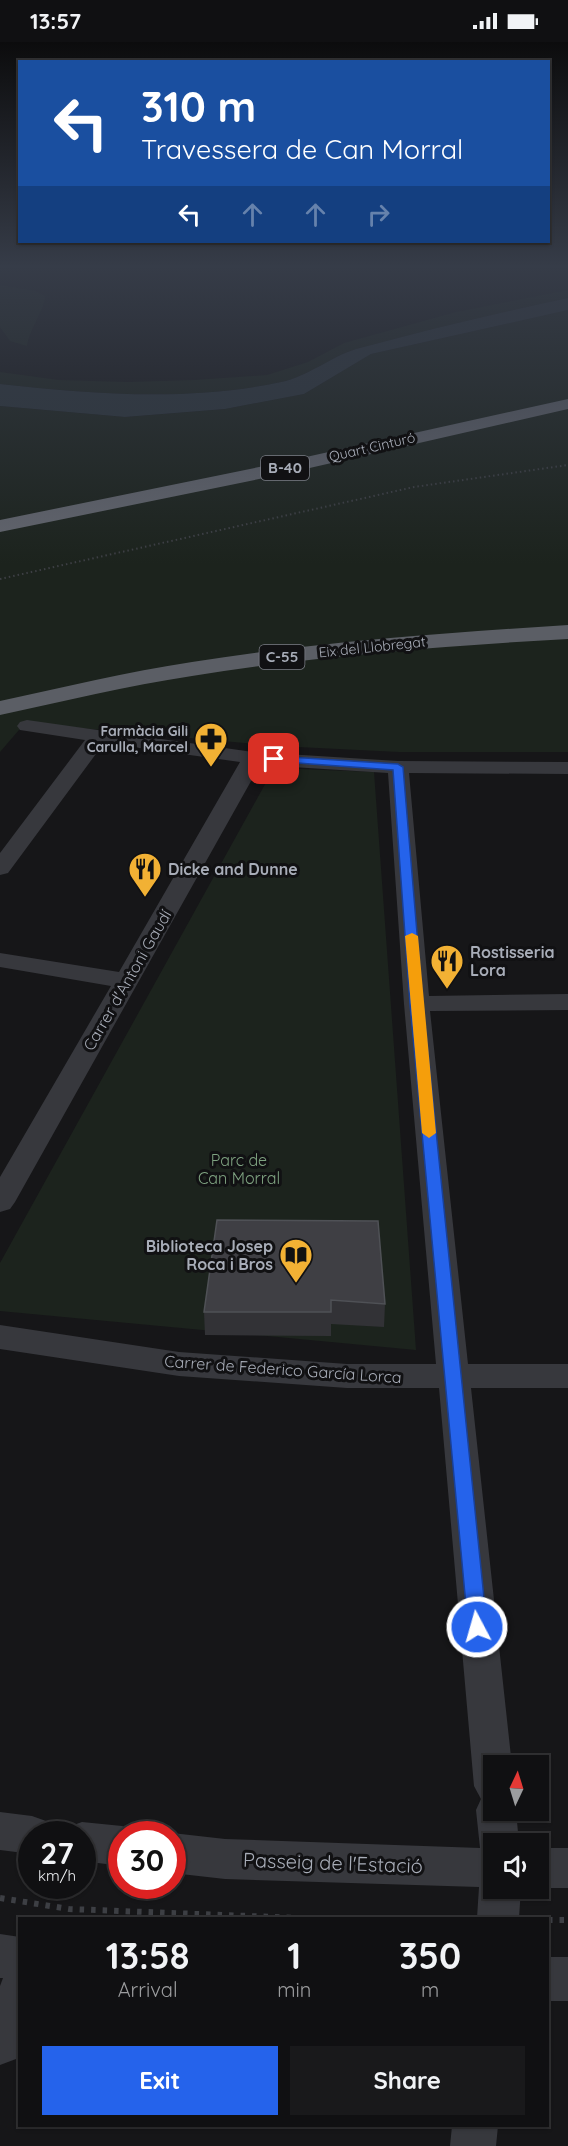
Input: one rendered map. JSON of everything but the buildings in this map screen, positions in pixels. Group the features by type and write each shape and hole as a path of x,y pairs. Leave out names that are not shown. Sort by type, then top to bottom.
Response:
{"highway":[{"name":"Quart Cinturó","path":"0,510 306,449 471,410 568,391"},
{"name":"Quart Cinturó","path":"0,526 279,469 568,404"},
{"name":"Eix del Llobregat","path":"0,700 89,680 245,654 351,642 568,625"},
{"name":"Eix del Llobregat","path":"0,708 136,678 262,659 432,641 568,632"}],"street":[{"path":"27,726 254,758 398,767 568,768"},
{"path":"0,868 98,737"},
{"name":"Carrer d'Antoni Gaudí","path":"0,1202 254,758"},
{"path":"398,767 417,1004 452,1377 491,1755"},
{"path":"0,960 126,981"},
{"path":"417,1004 568,1002"},
{"name":"Carrer de Federico García Lorca","path":"0,1337 179,1364 347,1376 568,1376"},
{"path":"0,1831 18,1833"},
{"name":"Passeig de l'Estació","path":"186,1855 225,1859 483,1868"},
{"path":"549,1868 568,1868"},
{"path":"498,1917 499,1899"},
{"path":"0,1956 18,1959"},
{"path":"549,1979 568,1979"},
{"path":"0,2043 18,1995"},
{"path":"473,2146 476,2127"}],"path":[{"path":"0,579 414,487 568,465"},
{"path":"0,1898 69,1909 274,1917"},
{"path":"549,1920 568,1920"}],"green space":[{"path":"292,367 317,367 281,382 212,392 176,394 105,393 0,384 0,372 59,380 128,382 267,375"},
{"path":"349,367 568,367 568,752 399,752 278,746 25,723 0,752 0,406 125,417 225,409 304,394"},
{"name":"Parc de Can Morral","path":"274,768 374,772 416,1350 0,1311 0,1263"}],"shaded area":[{"path":"317,367 349,367 304,394 225,409 125,417 0,406 0,384 105,393 176,394 247,388 300,376"}],"slow traffic":[{"path":"412,936 429,1133"}],"place":[{"name":"Farmàcia Gili Carulla, Marcel","path":"211,768"},
{"name":"Dicke and Dunne","path":"145,898"},
{"name":"Rostisseria Lora","path":"447,990"},
{"name":"Biblioteca Josep Roca i Bros","path":"296,1284"}],"route":[{"path":"274,759 398,767 417,1004 477,1627"}]}
